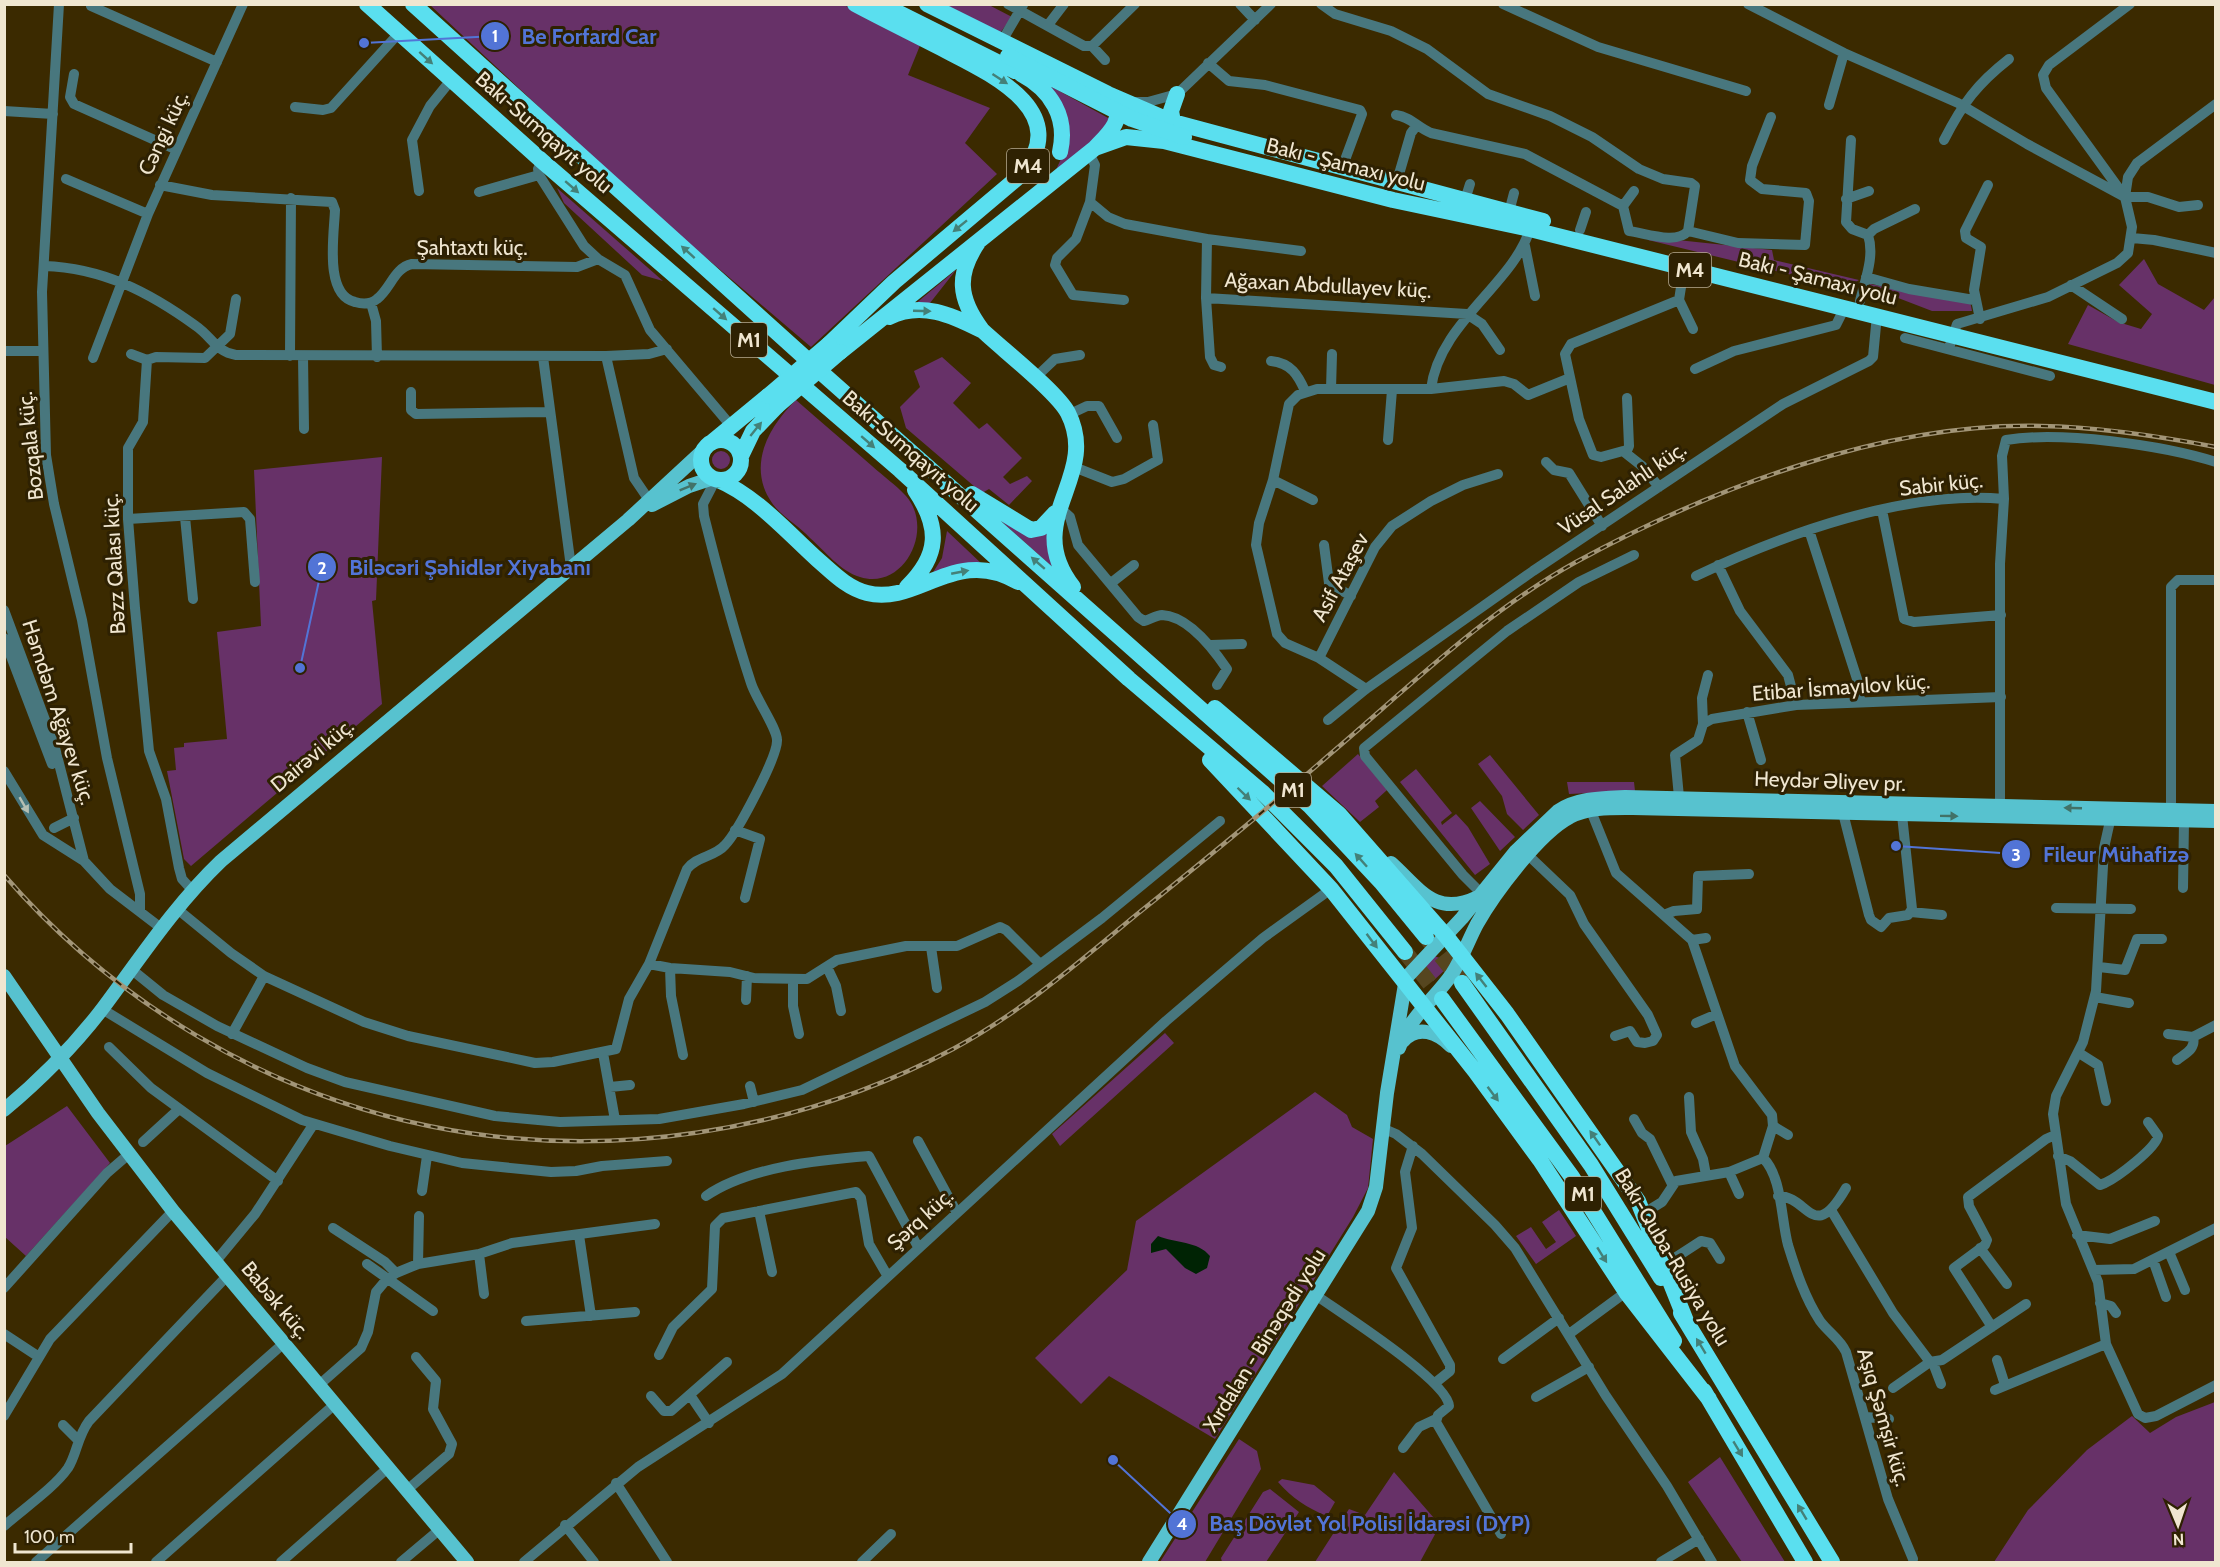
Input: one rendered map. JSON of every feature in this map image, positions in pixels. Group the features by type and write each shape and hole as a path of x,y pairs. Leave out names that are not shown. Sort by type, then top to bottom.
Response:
{"highway":[{"name":"Bakı-Sumqayıt yolu","path":"367,4 451,80 540,168 900,470 1129,679 1293,821 1336,866 1405,952"},
{"name":"Bakı-Sumqayıt yolu","path":"413,4 903,445 1145,657 1310,806 1381,882 1426,937"},
{"name":"M4","path":"834,348 894,282 1022,174 1037,150 1037,132 1021,97 1003,81 855,4"},
{"path":"868,328 895,297 1045,177 1060,152 1062,136 1057,108 1040,86 880,4"},
{"name":"Bakı - Şamaxı yolu","path":"900,4 1173,122 1342,168 1391,185 1468,192 1536,225"},
{"name":"Bakı - Şamaxı yolu","path":"927,4 1144,124 1391,185 1684,268 1853,304 1877,315 1952,336 2216,402"},
{"path":"1037,132 1038,106 1047,85 1061,78 1082,81"},
{"path":"1164,141 1158,137 1157,127 1162,122 1173,122 1171,111 1177,94"},
{"path":"1092,150 1111,131 1118,117 1115,97"},
{"path":"1092,150 1126,137"},
{"name":"Bakı - Şamaxı yolu","path":"1126,137 1164,141 1393,200 1536,225 1627,236 1952,336 2216,392"},
{"name":"M4","path":"834,348 868,328 1092,150"},
{"path":"979,241 968,257 962,276 968,309 982,330 1068,415 1073,432 1074,467 1059,507 1053,534 1056,557 1066,579 1099,617"},
{"path":"868,328 906,311 928,310 949,315 982,330"},
{"path":"834,348 773,401 732,427 709,446 702,456 703,467 716,479 733,487 840,579 854,588 882,595 954,573 981,570 1012,578 1036,593"},
{"path":"716,479 730,478 741,460 753,431 773,401"},
{"path":"709,446 722,441 729,442 738,450 751,489 775,521"},
{"path":"903,445 982,501 1026,528 1041,528 1059,507"},
{"path":"900,470 926,507 933,534 928,561 904,590"},
{"path":"1145,657 1232,720 1339,814 1446,936 1553,1078 1623,1177 1644,1213 1686,1321"},
{"path":"1129,679 1252,802 1331,889 1475,1071 1540,1160 1626,1292 1708,1399"},
{"name":"Bakı-Quba-Rusiya yolu","path":"1462,983 1591,1165 1832,1563"},
{"name":"Bakı-Quba-Rusiya yolu","path":"1442,999 1572,1177 1622,1254 1806,1563"}],"main road":[{"name":"Dairəvi küç.","path":"4,1110 61,1059 102,1009 176,908 247,837 628,520 709,446"},
{"name":"Dairəvi küç.","path":"628,520 679,490 716,479"},
{"name":"Heydər Əliyev pr.","path":"1389,1078 1400,1045 1422,1006 1451,975 1477,924 1502,887 1558,811 1577,802 1606,798 1679,798 2216,821"},
{"name":"Heydər Əliyev pr.","path":"1404,983 1413,967 1446,936 1482,894 1530,848 1563,822 1591,811 1633,808 1902,815 2000,811"},
{"name":"Heydər Əliyev pr.","path":"2111,815 2171,810 2216,811"},
{"path":"1339,814 1431,900 1440,904 1459,904 1482,894"},
{"name":"Babək küç.","path":"4,976 129,1154 467,1563"},
{"path":"1389,1078 1404,983"},
{"path":"1400,1045 1415,1032 1430,1032 1447,1042 1475,1071"},
{"name":"Xırdalan - Binəqədi yolu","path":"1149,1563 1368,1211 1376,1187 1389,1078"}],"street":[{"name":"Bozqala küç.","path":"59,4 44,266 42,351 47,471 82,620 109,769 140,894 140,912"},
{"path":"1008,4 1022,7 1048,26 1084,46 1092,46 1135,4"},
{"path":"1048,26 1064,4"},
{"path":"1240,4 1255,20"},
{"path":"1126,137 1156,116 1271,4"},
{"path":"1321,4 1335,14 1391,31 1427,49 1488,94 1550,116 1592,137 1639,169 1663,179 1691,183 1696,191 1688,231 1681,237 1675,238 1627,236 1623,206 1634,191"},
{"path":"1503,4 1598,47 1746,91"},
{"path":"1748,4 1844,54 1962,105 2027,144 2125,197 2148,197 2187,208 2198,205"},
{"path":"1952,336 1980,319 2048,297 2117,263 2128,253 2132,238 2131,215 2125,197 2046,88 2043,75 2049,65 2130,4"},
{"path":"91,6 217,62"},
{"name":"Cəngi küç.","path":"93,358 148,214 217,62 239,6"},
{"path":"1005,49 1022,7"},
{"path":"295,107 323,110 331,108 349,85 399,33"},
{"path":"1092,46 1105,60"},
{"path":"1829,105 1844,54"},
{"path":"1944,140 1962,105 1981,81 2009,59"},
{"path":"1208,63 1228,81 1265,85 1360,110 1362,114 1342,168"},
{"path":"74,74 70,97 74,104 177,150"},
{"path":"419,191 412,140 430,106 451,80"},
{"path":"1115,97 1148,102 1177,94"},
{"path":"2125,197 2128,177 2137,163 2216,104"},
{"path":"4,111 53,114"},
{"path":"1396,115 1407,117 1431,133 1538,159 1623,206"},
{"path":"1688,231 1738,243 1804,245 1809,201 1806,194 1762,189 1750,180 1752,166 1770,117"},
{"path":"1391,185 1411,133 1417,125"},
{"path":"1851,140 1846,222 1852,229 1868,235"},
{"path":"1092,150 1095,165 1090,202 1076,239 1057,258 1055,265 1073,296 1124,300"},
{"path":"478,192 540,168 584,246 598,259 625,275 650,330 732,427"},
{"path":"66,179 148,214"},
{"path":"1980,319 1974,300 1981,247 1966,238 1965,231 1988,185"},
{"path":"160,186 212,195 332,202 335,210 335,283 343,297 351,302 371,303 376,321 377,357"},
{"path":"1846,199 1869,191"},
{"path":"1509,212 1515,193"},
{"path":"290,356 291,198"},
{"path":"1090,202 1108,217 1125,224 1207,239 1301,251"},
{"path":"1868,235 1874,229 1915,209"},
{"path":"1580,230 1586,212"},
{"path":"1431,389 1436,368 1467,314 1525,246 1536,225"},
{"path":"1695,369 1734,351 1836,325 1853,304 1866,277 1871,251 1868,235"},
{"path":"2132,238 2154,240 2216,253"},
{"name":"Ağaxan Abdullayev küç.","path":"1207,239 1206,298 1467,314"},
{"path":"1525,246 1535,296"},
{"name":"Şahtaxtı küç.","path":"371,303 382,293 399,270 412,264 577,267 598,259"},
{"path":"44,266 87,271 123,281 195,325 217,348 236,355 543,357 649,354 667,349"},
{"path":"1684,268 1679,300 1693,329"},
{"path":"1866,277 1909,289 1974,300"},
{"path":"2071,285 2122,319"},
{"path":"1206,298 1210,357 1214,365 1221,367"},
{"path":"131,354 147,360 156,357 201,359 217,348 230,334 236,299"},
{"path":"1659,487 1642,466 1626,453 1617,451 1601,457 1593,455 1582,428 1565,354 1571,344 1679,300"},
{"path":"1467,314 1482,324 1500,350"},
{"name":"Vüsal Salahlı küç.","path":"1328,720 1366,689 1783,404 1869,361 1874,351 1873,333 1877,315"},
{"path":"1905,338 1952,336 2050,376"},
{"path":"4,351 42,351"},
{"path":"1331,389 1332,354"},
{"path":"1034,379 1055,359 1080,355"},
{"path":"303,356 304,429"},
{"path":"606,356 634,478 649,500"},
{"path":"543,357 572,567"},
{"name":"Bəzz Qalası küç.","path":"147,360 143,422 128,448 128,519 147,741 166,799 182,879 192,890"},
{"path":"1271,361 1288,366 1297,374 1305,392"},
{"path":"1366,689 1319,658 1280,640 1256,553 1259,523 1273,480 1286,410 1292,399 1305,392 1331,389 1431,389 1504,381 1514,384 1528,395 1570,378"},
{"path":"1388,440 1392,390"},
{"path":"411,392 411,410 416,414 549,412"},
{"path":"1626,453 1629,446 1627,399"},
{"path":"1068,415 1087,406 1099,406 1118,438"},
{"path":"1074,467 1112,482 1124,479 1158,460 1153,425"},
{"path":"2004,499 2002,446 2006,440 2071,440 2142,446 2216,462"},
{"path":"1546,462 1554,470 1569,473 1602,526"},
{"name":"Asif Ataşev","path":"1319,658 1375,547 1392,526 1431,501 1463,485 1498,474"},
{"path":"176,908 231,954 264,976 364,1022 408,1036 535,1063 614,1051 619,1045 629,999 649,964 687,869 726,845 763,779 775,751 777,737 751,683 704,516 702,504 716,479"},
{"path":"1273,480 1313,500"},
{"name":"Sabir küç.","path":"1696,576 1775,541 1881,510 1953,499 2004,499 2000,564 2000,811"},
{"path":"1059,507 1070,517 1078,545 1141,620 1148,620 1159,615 1170,617 1202,636 1211,645 1227,669 1217,685"},
{"path":"1881,510 1904,619 1914,622 2001,615"},
{"path":"128,519 244,512 250,519 255,582"},
{"path":"184,517 193,599"},
{"path":"1809,530 1854,670 1860,702"},
{"path":"1324,545 1329,583 1351,596"},
{"path":"1482,894 1463,875 1365,756 1364,748 1507,631 1579,582 1634,555"},
{"path":"1111,583 1134,565"},
{"path":"1718,565 1740,611 1788,675 1796,705"},
{"path":"2171,810 2171,587 2178,580 2216,580"},
{"name":"Həmdəm Ağayev küç.","path":"4,610 54,744 84,861"},
{"path":"4,638 32,705 58,782"},
{"path":"1211,645 1242,644"},
{"path":"1679,798 1675,755 1698,740 1703,724 1702,698 1708,675"},
{"name":"Etibar İsmayılov küç.","path":"1703,724 1747,712 1796,705 2001,697"},
{"path":"1747,712 1761,760"},
{"path":"4,771 46,837 84,861 102,882 161,927"},
{"path":"1591,811 1616,873 1692,940 1735,1066 1768,1108 1773,1126 1763,1158 1729,1172 1682,1179 1672,1184 1659,1205 1644,1213"},
{"path":"1843,813 1871,920 1881,927 1889,918 1911,912 1942,915"},
{"path":"1902,815 1911,912"},
{"path":"2111,815 2104,848 2099,967 2095,997 2079,1053 2056,1096 2055,1135 2066,1204 2077,1235 2094,1270 2106,1344 2134,1409 2142,1418 2151,1418 2216,1385"},
{"path":"54,828 74,818"},
{"path":"131,969 163,996 232,1034 345,1082 476,1113 560,1122 659,1119 753,1102 822,1082 985,1002 1102,918 1220,821"},
{"path":"2183,888 2184,821"},
{"path":"735,830 760,839 745,898"},
{"path":"1530,848 1570,895 1584,924 1648,1016 1657,1035 1653,1041 1644,1043 1638,1041 1630,1032 1615,1036"},
{"path":"1664,915 1674,911 1697,909 1698,876 1749,874"},
{"name":"Şərq küç.","path":"524,1563 616,1483 776,1379 1166,1021 1263,938 1331,889"},
{"path":"2056,908 2131,909"},
{"path":"649,964 670,968 721,970 747,976 811,978 834,961 893,948 957,946 1000,927 1006,930 1040,964"},
{"path":"1692,940 1706,938"},
{"path":"2099,967 2125,970 2137,939 2162,939"},
{"path":"931,947 937,988"},
{"path":"827,967 836,986 841,1011"},
{"path":"670,968 671,996 683,1054"},
{"path":"232,1034 264,976"},
{"path":"746,1000 747,976"},
{"path":"793,979 793,1006 799,1034"},
{"path":"2095,997 2129,1003"},
{"path":"102,1009 207,1073 314,1125 427,1156 462,1163 551,1172 576,1172 602,1166 667,1161"},
{"path":"1696,1023 1716,1014"},
{"path":"2168,1034 2193,1037 2216,1025"},
{"path":"2177,1060 2192,1049 2193,1037"},
{"path":"109,1047 151,1088 278,1181"},
{"path":"603,1053 615,1120"},
{"path":"2079,1053 2098,1065 2106,1101"},
{"path":"610,1087 630,1084"},
{"path":"750,1086 753,1102"},
{"path":"1689,1097 1691,1132 1703,1159 1706,1174"},
{"path":"143,1142 179,1109"},
{"path":"1634,1119 1639,1130 1650,1139 1672,1184"},
{"path":"2058,1156 2070,1161 2100,1185 2135,1163 2157,1142 2158,1136 2148,1122"},
{"path":"216,1261 255,1214 314,1125"},
{"path":"1773,1126 1788,1135"},
{"path":"1382,1128 1413,1146 1502,1232 1530,1270 1712,1563"},
{"path":"1992,1327 1954,1268 1987,1243 1987,1236 1969,1206 1968,1197 2046,1139 2055,1135"},
{"path":"918,1141 957,1213"},
{"path":"1413,1146 1405,1173 1412,1228 1396,1268 1450,1365 1450,1371 1435,1383"},
{"path":"4,1288 107,1173 129,1154"},
{"path":"422,1191 427,1156"},
{"path":"706,1196 720,1186 756,1175 811,1162 869,1156 918,1247"},
{"name":"Aşıq Şəmşir küç.","path":"1763,1158 1775,1174 1783,1227 1799,1280 1820,1320 1843,1344 1888,1499 1913,1559"},
{"path":"1729,1172 1738,1194"},
{"path":"1778,1196 1793,1198 1811,1215 1831,1210 1846,1188"},
{"path":"659,1355 673,1327 712,1289 717,1220 856,1192 861,1198 872,1252 887,1275"},
{"path":"1831,1210 1893,1313 1931,1363 1941,1384"},
{"path":"4,1416 50,1339 174,1211"},
{"path":"759,1211 772,1272"},
{"path":"418,1264 419,1215"},
{"path":"2077,1235 2110,1239 2155,1221"},
{"path":"320,1385 361,1348 369,1332 376,1292 392,1276 418,1264 479,1254 512,1243 655,1224"},
{"path":"333,1228 385,1262 392,1276"},
{"path":"2094,1270 2127,1271 2214,1232"},
{"path":"579,1235 591,1316"},
{"path":"1664,1265 1701,1241 1710,1243 1720,1259"},
{"path":"1980,1248 2007,1284"},
{"path":"2169,1252 2185,1290"},
{"path":"479,1254 484,1294"},
{"path":"2153,1260 2166,1297"},
{"path":"367,1264 392,1276 433,1311"},
{"path":"4,1526 68,1468 77,1438 89,1420 228,1275"},
{"path":"1569,1334 1626,1292"},
{"path":"1317,1296 1435,1383 1450,1403 1436,1419 1419,1427 1403,1448"},
{"path":"2100,1303 2111,1306 2116,1313"},
{"path":"1893,1388 2026,1304"},
{"path":"526,1321 635,1312"},
{"path":"1503,1359 1559,1318"},
{"path":"4,1335 39,1357"},
{"path":"36,1563 284,1343"},
{"path":"1997,1360 2000,1388 2106,1344"},
{"path":"407,1490 449,1454 452,1444 433,1409 436,1381 416,1357"},
{"path":"651,1396 667,1412 727,1362"},
{"path":"1536,1397 1589,1367"},
{"path":"690,1395 709,1423"},
{"path":"156,1563 335,1404"},
{"path":"1866,1417 1889,1419"},
{"path":"1436,1419 1501,1534"},
{"path":"63,1425 77,1438"},
{"path":"281,1563 389,1467"},
{"path":"616,1483 667,1563"},
{"path":"565,1525 594,1563"},
{"path":"401,1563 439,1530"},
{"path":"862,1563 891,1534"},
{"path":"1661,1563 1699,1539"}],"shaded area":[{"path":"430,5 844,5 921,43 908,75 990,108 965,143 997,174 811,347 644,205"},
{"path":"944,5 989,5 1012,17 1000,33"},
{"path":"1041,81 1110,119 1099,135 1055,172 1065,150"},
{"path":"557,188 663,281 642,275 564,203"},
{"path":"1649,237 1772,250 1774,260 1859,280 1846,288 1648,240"},
{"path":"2144,259 2158,284 2204,310 2215,297 2215,385 2068,344 2088,305 2118,322 2141,329 2152,314 2119,285"},
{"path":"956,270 930,303 914,305"},
{"path":"1870,284 1970,301 1972,311 1932,311 1893,296 1869,292"},
{"path":"942,357 971,383 953,403 979,429 987,423 1022,458 1003,477 1010,484 1027,476 1032,481 1009,505 989,489 982,493 906,428 900,407 920,387 914,371"},
{"path":"796,400 898,488 914,510 917,525 916,540 902,566 890,575 876,579 860,577 846,570 780,512 767,494 762,480 763,451 776,424"},
{"path":"721,451 727,454 730,460 727,466 721,469 715,466 712,460 715,454"},
{"path":"382,457 376,600 372,601 382,704 191,866 184,859 167,771 176,770 174,748 184,747 184,743 227,739 217,632 261,626 254,470"},
{"path":"984,506 1049,527 1056,570"},
{"path":"947,531 983,565 957,565 932,574 942,558"},
{"path":"1358,754 1387,790 1375,801 1379,807 1360,822 1322,786"},
{"path":"1490,755 1539,815 1523,830 1507,814 1502,796 1478,764"},
{"path":"1416,769 1452,813 1441,822 1442,825 1456,814 1468,827 1490,864 1475,875 1400,782"},
{"path":"1567,782 1634,782 1635,791 1569,794"},
{"path":"1480,801 1515,837 1500,851 1471,808"},
{"path":"1434,956 1446,960 1446,969 1433,981 1424,982 1418,974"},
{"path":"1165,1033 1174,1043 1060,1146 1052,1134"},
{"path":"1315,1092 1347,1115 1352,1127 1373,1139 1368,1188 1353,1217 1215,1439 1109,1376 1081,1404 1035,1358 1127,1270 1136,1221"},
{"path":"67,1106 110,1163 26,1256 5,1237 5,1146"},
{"path":"1559,1210 1576,1236 1536,1264 1516,1236 1531,1227 1546,1249 1556,1242 1542,1222"},
{"path":"1158,1236 1193,1245 1205,1251 1210,1256 1207,1268 1196,1274 1185,1268 1166,1249 1151,1253 1151,1244"},
{"path":"2215,1402 2215,1562 1994,1562 2028,1510 2087,1450 2132,1416 2150,1433 2176,1417"},
{"path":"1239,1439 1257,1451 1261,1469 1205,1562 1160,1562"},
{"path":"1720,1457 1785,1562 1742,1562 1688,1482"},
{"path":"1394,1472 1440,1525 1420,1562 1315,1562 1349,1509 1365,1515"},
{"path":"1282,1479 1314,1485 1335,1502 1327,1516 1294,1498 1278,1482"},
{"path":"1270,1489 1299,1512 1266,1562 1222,1562 1221,1558 1263,1492"}],"tunnel":[{"path":"1426,937 1462,982"},
{"path":"1405,952 1442,999"}],"railway":[{"path":"4,875 47,921 94,963 144,1001 196,1035 251,1065 309,1090 368,1111 429,1126 496,1136 563,1141 630,1140 698,1132 764,1120 829,1102 892,1078 953,1049 1002,1020 1070,969 1209,856 1479,627 1510,604 1576,562 1684,509 1742,485 1861,448 1922,435 1982,428 2041,426 2085,428 2216,447"}],"place":[{"name":"Be Forfard Car","path":"364,43"},
{"name":"Biləcəri Şəhidlər Xiyabanı","path":"300,668"},
{"name":"Fileur Mühafizə","path":"1896,846"},
{"name":"Baş Dövlət Yol Polisi İdarəsi (DYP)","path":"1113,1460"}]}
